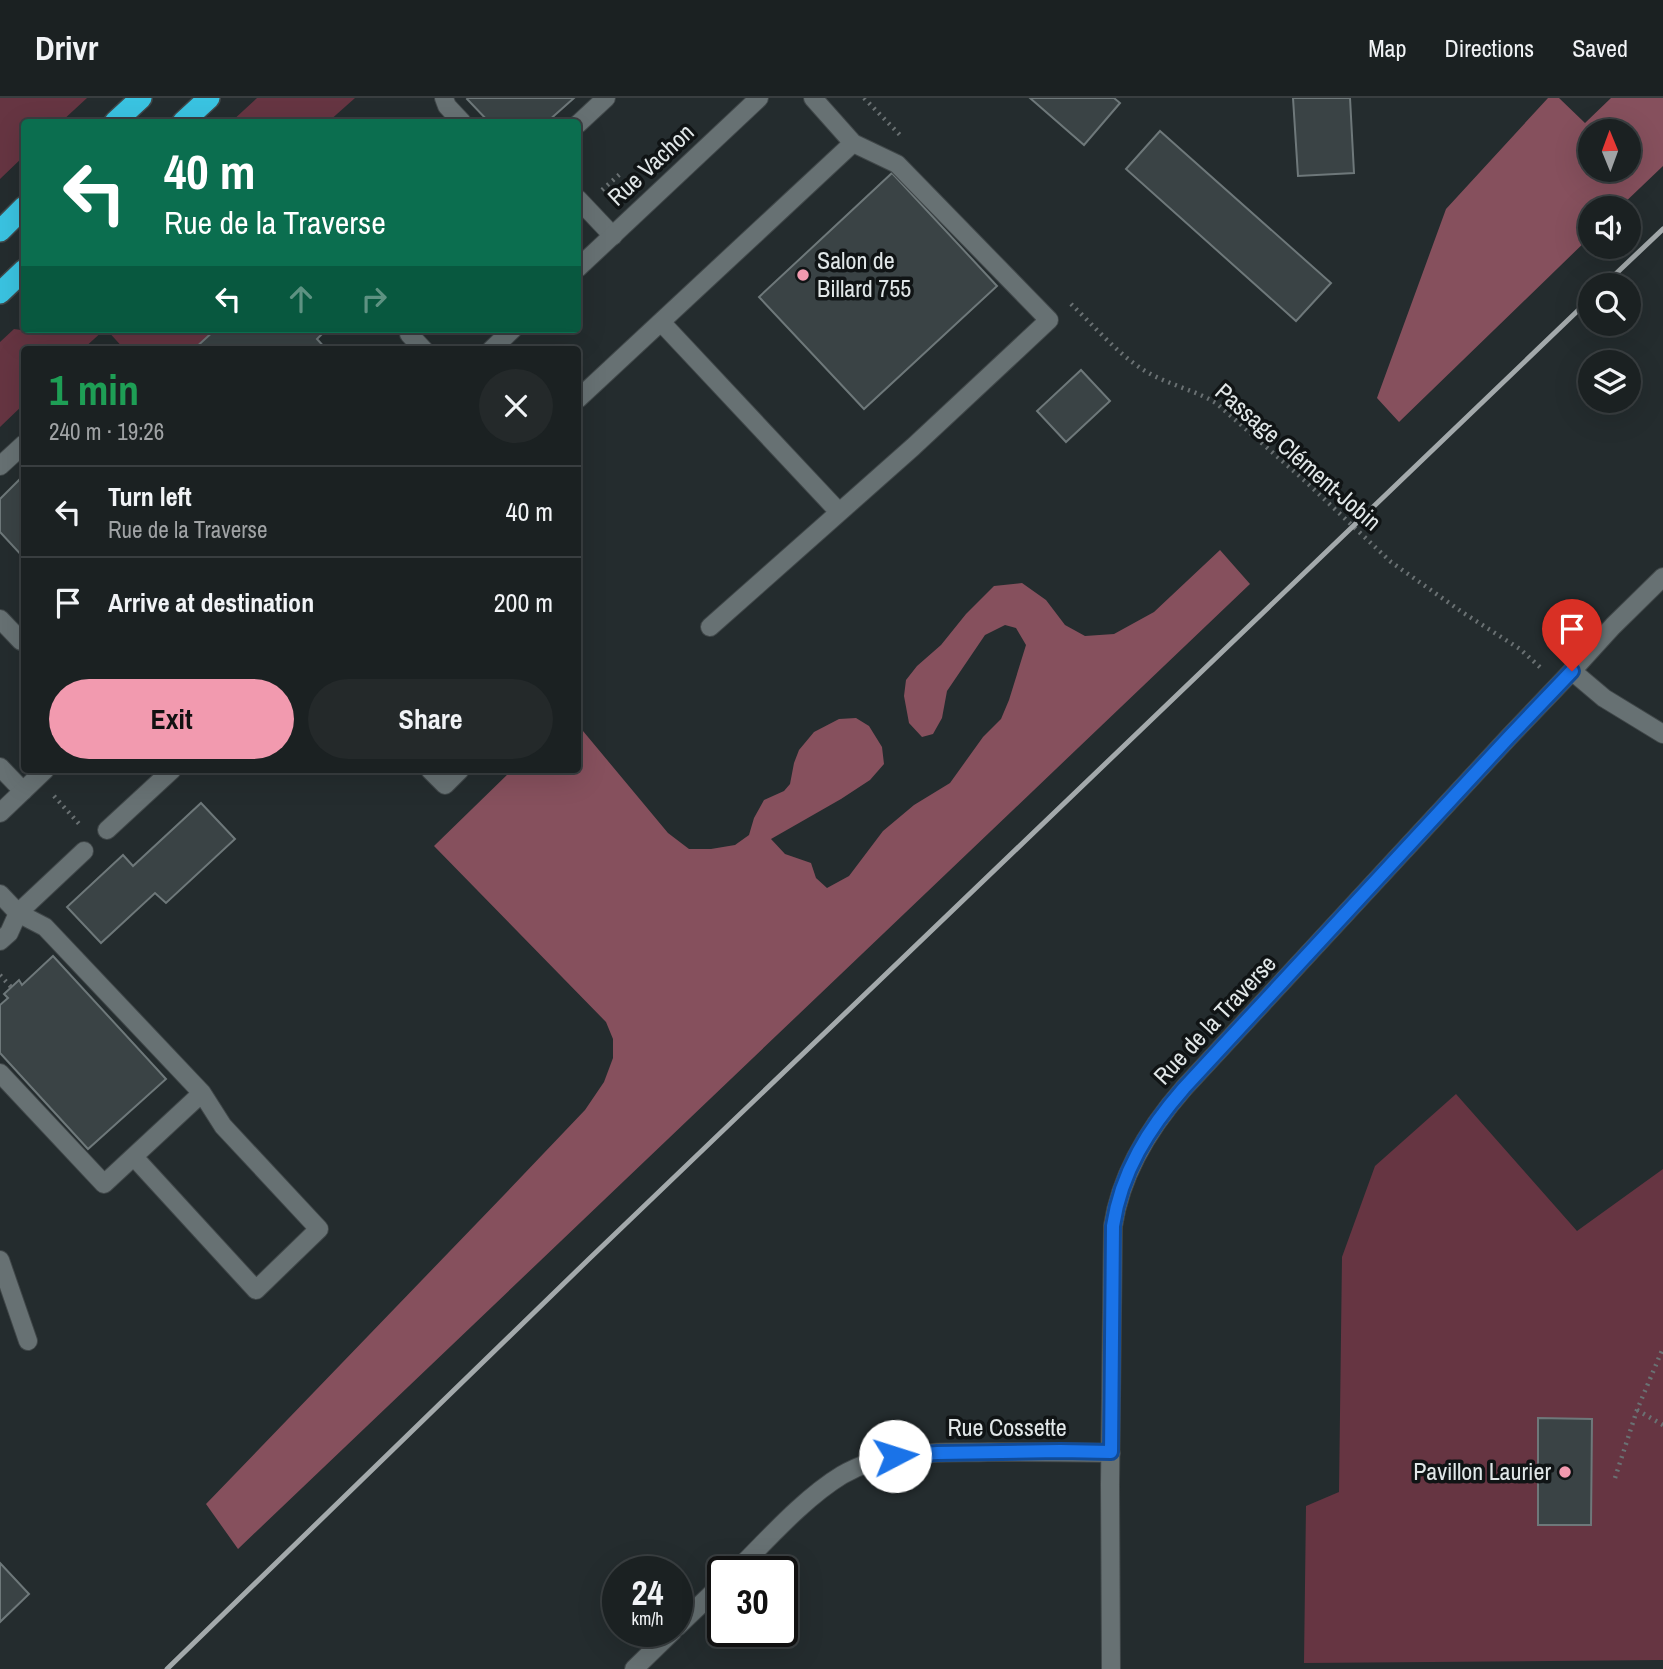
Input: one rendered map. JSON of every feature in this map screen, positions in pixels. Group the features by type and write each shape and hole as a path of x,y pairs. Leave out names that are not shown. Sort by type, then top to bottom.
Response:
{"highway":[{"path":"118,119 141,98"},
{"path":"186,119 209,98"},
{"path":"0,230 21,210"},
{"path":"0,293 21,274"}],"street":[{"path":"444,98 447,106 459,119"},
{"path":"581,121 606,98"},
{"path":"710,627 914,447 1049,320 897,164 853,143 813,98"},
{"name":"Rue Vachon","path":"581,265 756,99"},
{"path":"581,396 853,143"},
{"path":"581,202 612,236"},
{"path":"661,322 839,512"},
{"path":"410,333 420,346"},
{"path":"0,466 21,447"},
{"name":"Rue de la Traverse","path":"1111,1669 1113,1226 1116,1203 1125,1178 1161,1117 1184,1088 1613,626 1663,577"},
{"path":"0,619 21,641"},
{"path":"1572,671 1604,698 1663,734"},
{"path":"0,767 23,791"},
{"path":"0,813 42,773"},
{"path":"107,830 169,773"},
{"path":"433,773 445,785 457,773"},
{"path":"0,941 9,933 18,913 84,851"},
{"path":"0,894 18,913 46,927 202,1093 223,1126 319,1229 256,1290 134,1157"},
{"path":"0,1073 104,1184 202,1093"},
{"path":"0,1260 28,1341"},
{"name":"Rue Cossette","path":"751,1556 814,1494 844,1474 877,1460 937,1453 1111,1452"},
{"path":"693,1612 707,1598"},
{"path":"634,1669 657,1647"}],"path":[{"path":"864,98 905,140"},
{"name":"Passage Clément-Jobin","path":"1066,299 1143,370 1216,402 1391,562 1520,649 1535,663"},
{"path":"0,975 11,987"},
{"path":"1615,1478 1637,1410 1663,1348"},
{"path":"1637,1410 1663,1425"}],"shaded area":[{"path":"0,98 87,98 64,119 21,119 21,159 0,179"},
{"path":"257,98 355,98 331,119 234,119"},
{"path":"1548,98 1559,98 1581,119 1578,119 1578,182 1642,182 1642,119 1589,119 1611,98 1663,98 1663,166 1632,196 1578,196 1578,249 1399,422 1377,398 1446,209"},
{"path":"14,329 21,330 21,333 101,333 86,346 21,346 21,407 0,427 0,342"},
{"path":"110,333 212,333 197,346 121,346"},
{"path":"1220,550 1250,584 238,1549 206,1504 585,1110 604,1082 613,1058 613,1039 606,1022 434,846 509,773 581,773 581,729 668,833 689,849 735,845 749,835 754,818 764,800 784,791 790,784 799,750 814,732 839,719 856,718 869,726 882,747 884,764 870,780 771,839 785,854 811,863 816,878 827,888 849,876 883,831 914,805 950,783 983,737 1001,719 1026,645 1016,628 1005,625 985,635 947,691 942,718 933,734 922,737 909,723 904,696 906,680 917,666 941,645 966,614 994,586 1022,583 1046,600 1065,625 1085,636 1114,634 1154,612"},
{"path":"1456,1094 1577,1231 1663,1169 1663,1660 1304,1663 1306,1506 1339,1492 1342,1257 1375,1166"}],"building":[{"path":"574,98 550,119 486,119 467,99"},
{"path":"1030,98 1114,98 1120,103 1084,145"},
{"path":"1293,98 1350,98 1354,173 1298,176"},
{"path":"1160,131 1331,283 1296,321 1126,169"},
{"path":"892,173 997,286 864,409 759,297"},
{"path":"212,333 319,333 321,335 317,339 323,346 197,346"},
{"path":"1081,370 1110,401 1066,442 1037,411"},
{"path":"21,478 21,555 0,532 0,499"},
{"path":"201,803 235,839 166,903 155,893 101,943 67,907 123,855 133,866"},
{"path":"53,956 166,1079 88,1149 0,1053 0,1005 8,998 4,994 19,980 22,985"},
{"name":"Pavillon Laurier","path":"1538,1418 1592,1419 1591,1525 1538,1525"},
{"path":"0,1563 29,1594 0,1622"}],"railway":[{"path":"1617,273 1663,229"},
{"path":"167,1669 589,1259 1578,310"}],"place":[{"name":"Salon de Billard 755","path":"803,275"},
{"name":"Pavillon Laurier","path":"1565,1472"}],"route":[{"path":"895,1456 937,1453 1111,1452 1113,1226 1116,1203 1138,1153 1153,1128 1184,1088 1572,671"}]}
